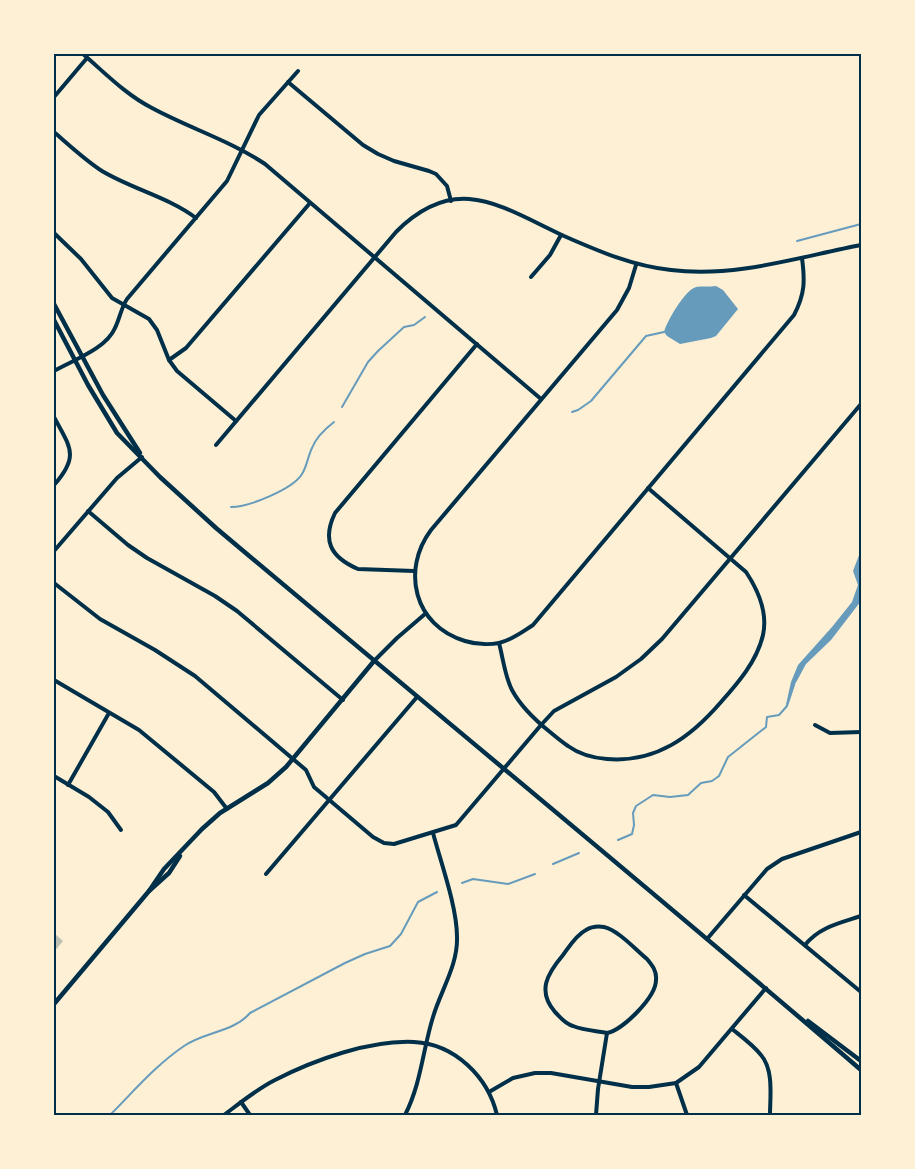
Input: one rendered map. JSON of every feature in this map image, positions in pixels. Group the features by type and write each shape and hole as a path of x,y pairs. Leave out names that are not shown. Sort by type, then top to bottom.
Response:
{"street":[{"path":"82,54 128,92 150,107 265,164 541,399"},
{"path":"54,97 87,58"},
{"path":"54,371 100,347 108,340 116,328 123,305 133,290 227,181 259,115 298,71"},
{"path":"288,82 370,150 394,161 436,174 447,186 451,201"},
{"path":"54,132 88,161 103,171 181,208 196,218"},
{"path":"216,445 396,232 417,214 437,203 472,200 490,202 636,265 672,270 711,273 741,270 861,245"},
{"path":"169,360 186,348 310,203"},
{"path":"54,233 82,259 112,298 143,315 154,324 169,360 181,375 236,421"},
{"path":"531,277 550,255 562,234"},
{"path":"636,265 629,288 617,310 427,536 420,549 414,571 417,593 426,614 440,628 454,638 470,642 499,643 519,635 533,625 794,315 803,293 802,258"},
{"path":"54,304 103,395 142,457 160,478 202,516 796,1013 861,1070"},
{"path":"54,320 92,394 112,426 127,444 142,457"},
{"path":"414,571 358,569 336,555 331,548 329,529 335,513 477,344"},
{"path":"54,583 100,619 155,650 187,671 306,770 314,786 373,836 384,843 394,844 456,826 554,711 616,677 641,659 662,639 861,404"},
{"path":"54,416 68,443 70,458 65,473 54,485"},
{"path":"54,551 117,478 142,457"},
{"path":"499,643 511,689 524,708 541,725 569,747 595,758 623,760 655,754 680,740 711,714 733,689 757,655 764,634 763,609 757,588 746,572 648,488"},
{"path":"88,511 147,558 215,596 237,611 343,700"},
{"path":"54,1004 149,891 164,868 202,829 227,808 268,782 292,759 374,661 396,638 426,614"},
{"path":"54,680 139,730 214,792 227,808"},
{"path":"266,874 417,697"},
{"path":"68,785 109,713"},
{"path":"815,725 830,733 861,732"},
{"path":"54,776 90,797 108,812 120,830"},
{"path":"707,939 767,869 782,859 861,832"},
{"path":"405,1115 416,1089 433,1016 454,962 458,938 456,916 433,833"},
{"path":"744,895 861,992"},
{"path":"804,945 815,934 827,927 861,916"},
{"path":"592,927 605,927 612,930 652,964 656,979 651,996 620,1028 607,1033 578,1028 564,1022 546,1000 546,983 554,967 578,936 584,930 592,927"},
{"path":"489,1092 513,1078 535,1073 551,1073 632,1087 649,1087 676,1082 698,1067 766,988"},
{"path":"796,1013 861,1061"},
{"path":"732,1029 756,1049 766,1062 769,1074 770,1115"},
{"path":"596,1115 599,1081 607,1033"},
{"path":"224,1115 273,1081 314,1061 354,1049 392,1043 414,1042 426,1044 452,1054 473,1070 489,1092 497,1115"},
{"path":"676,1082 687,1115"},
{"path":"241,1102 250,1115"}],"water":[{"path":"716,286 723,290 738,309 716,336 680,344 667,336 664,332 669,321 677,306 687,294 696,287"},
{"path":"861,550 861,601 831,640 806,664 793,688 785,709 791,682 798,665 852,602 858,585 853,571"}],"building":[{"path":"54,933 63,941 54,952"}],"waterway":[{"path":"797,241 861,224"},
{"path":"342,407 368,362 378,351 404,327 414,325 425,317"},
{"path":"572,412 591,401 646,336 664,332"},
{"path":"231,507 259,501 297,480 304,471 316,440 334,422"},
{"path":"618,840 632,834 634,825 633,813 636,806 653,795 670,797 688,795 701,783 712,781 719,776 728,757 766,727 767,717 779,715 787,706 794,685"},
{"path":"553,864 579,853"},
{"path":"462,883 473,879 508,884 535,874"},
{"path":"110,1115 155,1070 174,1053 192,1041 236,1024 250,1013 345,963 390,946 401,934 418,902 437,892"}]}
